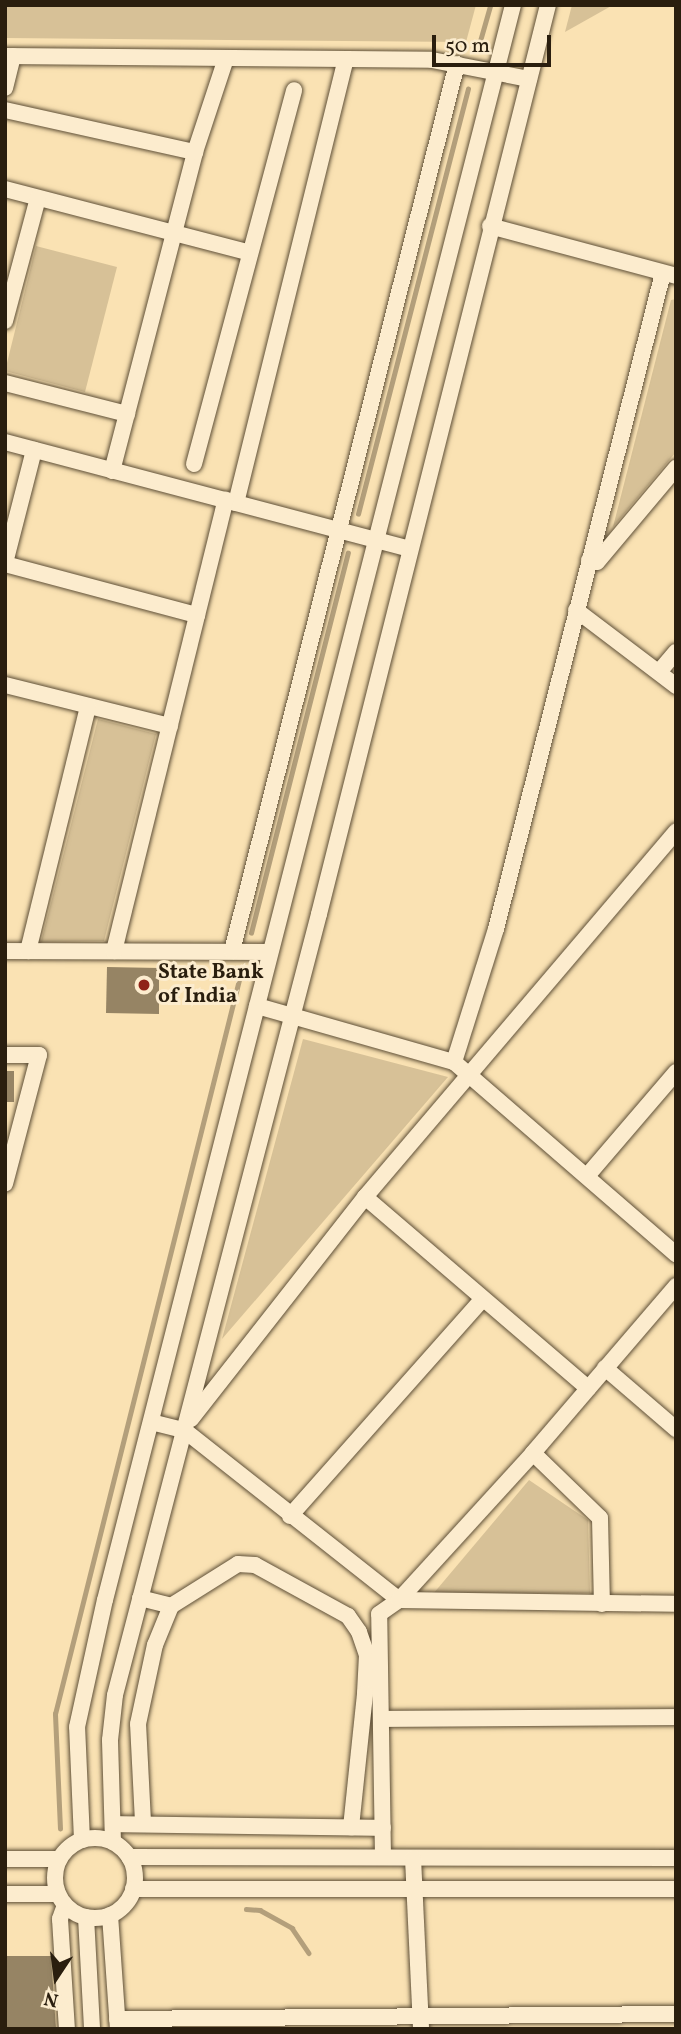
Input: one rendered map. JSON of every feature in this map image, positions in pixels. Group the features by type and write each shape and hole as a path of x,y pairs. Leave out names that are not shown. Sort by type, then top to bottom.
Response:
{"street":[{"path":"82,1840 77,1727 270,951 513,5"},
{"path":"113,1842 110,1740 115,1695 292,1015 548,5"},
{"path":"5,88 9,56 457,64 529,79"},
{"path":"112,471 195,152 226,58"},
{"path":"114,951 197,615 231,502 346,60"},
{"path":"232,951 457,64"},
{"path":"194,464 294,90"},
{"path":"5,110 195,152"},
{"path":"5,189 250,253"},
{"path":"5,321 38,198"},
{"path":"454,1062 496,929 589,560 670,274 490,226"},
{"path":"5,383 127,414"},
{"path":"5,442 410,549"},
{"path":"34,450 5,564 197,615"},
{"path":"589,560 597,562 676,468"},
{"path":"576,610 676,686"},
{"path":"659,672 676,652"},
{"path":"5,685 170,726"},
{"path":"28,951 88,706"},
{"path":"184,1430 365,1198 676,832"},
{"path":"5,951 270,951"},
{"path":"257,1006 454,1062 676,1254"},
{"path":"5,1055 38,1055 10,1148 5,1184"},
{"path":"587,1176 676,1072"},
{"path":"365,1198 588,1388"},
{"path":"383,1857 379,1614 399,1600 533,1453 676,1286"},
{"path":"290,1516 483,1299"},
{"path":"606,1368 676,1429"},
{"path":"151,1422 184,1430 399,1600 676,1604"},
{"path":"533,1453 600,1518 601,1604"},
{"path":"143,1822 138,1724 155,1645 171,1606 229,1570 247,1565 348,1616 367,1655 351,1828"},
{"path":"140,1598 171,1606"},
{"path":"381,1719 676,1717"},
{"path":"113,1824 143,1822 383,1828"},
{"path":"5,1859 58,1859 82,1840 97,1837 113,1842 129,1857 136,1879 123,1907 110,1915 86,1917 62,1900 5,1894"},
{"path":"129,1857 676,1858"},
{"path":"413,1858 420,2023"},
{"path":"58,1859 54,1876 62,1900 60,1919 67,2029"},
{"path":"133,1889 676,1889"},
{"path":"110,1915 117,2024 230,2024 337,2017 420,2023 607,2022 676,2014"},
{"path":"86,1917 92,2029"}],"shaded area":[{"path":"5,5 476,5 466,42 5,38"},
{"path":"572,5 613,5 565,32"},
{"path":"36,246 117,267 85,392 5,371"},
{"path":"676,299 676,452 613,527 671,300"},
{"path":"98,719 156,734 104,941 41,942"},
{"path":"303,1039 448,1077 222,1339"},
{"path":"529,1480 588,1520 590,1593 433,1594"}],"building":[{"path":"107,967 159,968 159,1014 106,1013"},
{"path":"5,1071 14,1071 14,1102 5,1102"},
{"path":"5,1956 51,1956 56,2029 5,2029"}],"waterway":[{"path":"480,41 490,5"},
{"path":"358,514 468,89"},
{"path":"251,933 348,553"},
{"path":"60,1829 55,1714 241,972"},
{"path":"246,1909 260,1910 292,1928 309,1953"}],"place":[{"name":"State Bank of India","path":"144,985"}]}
